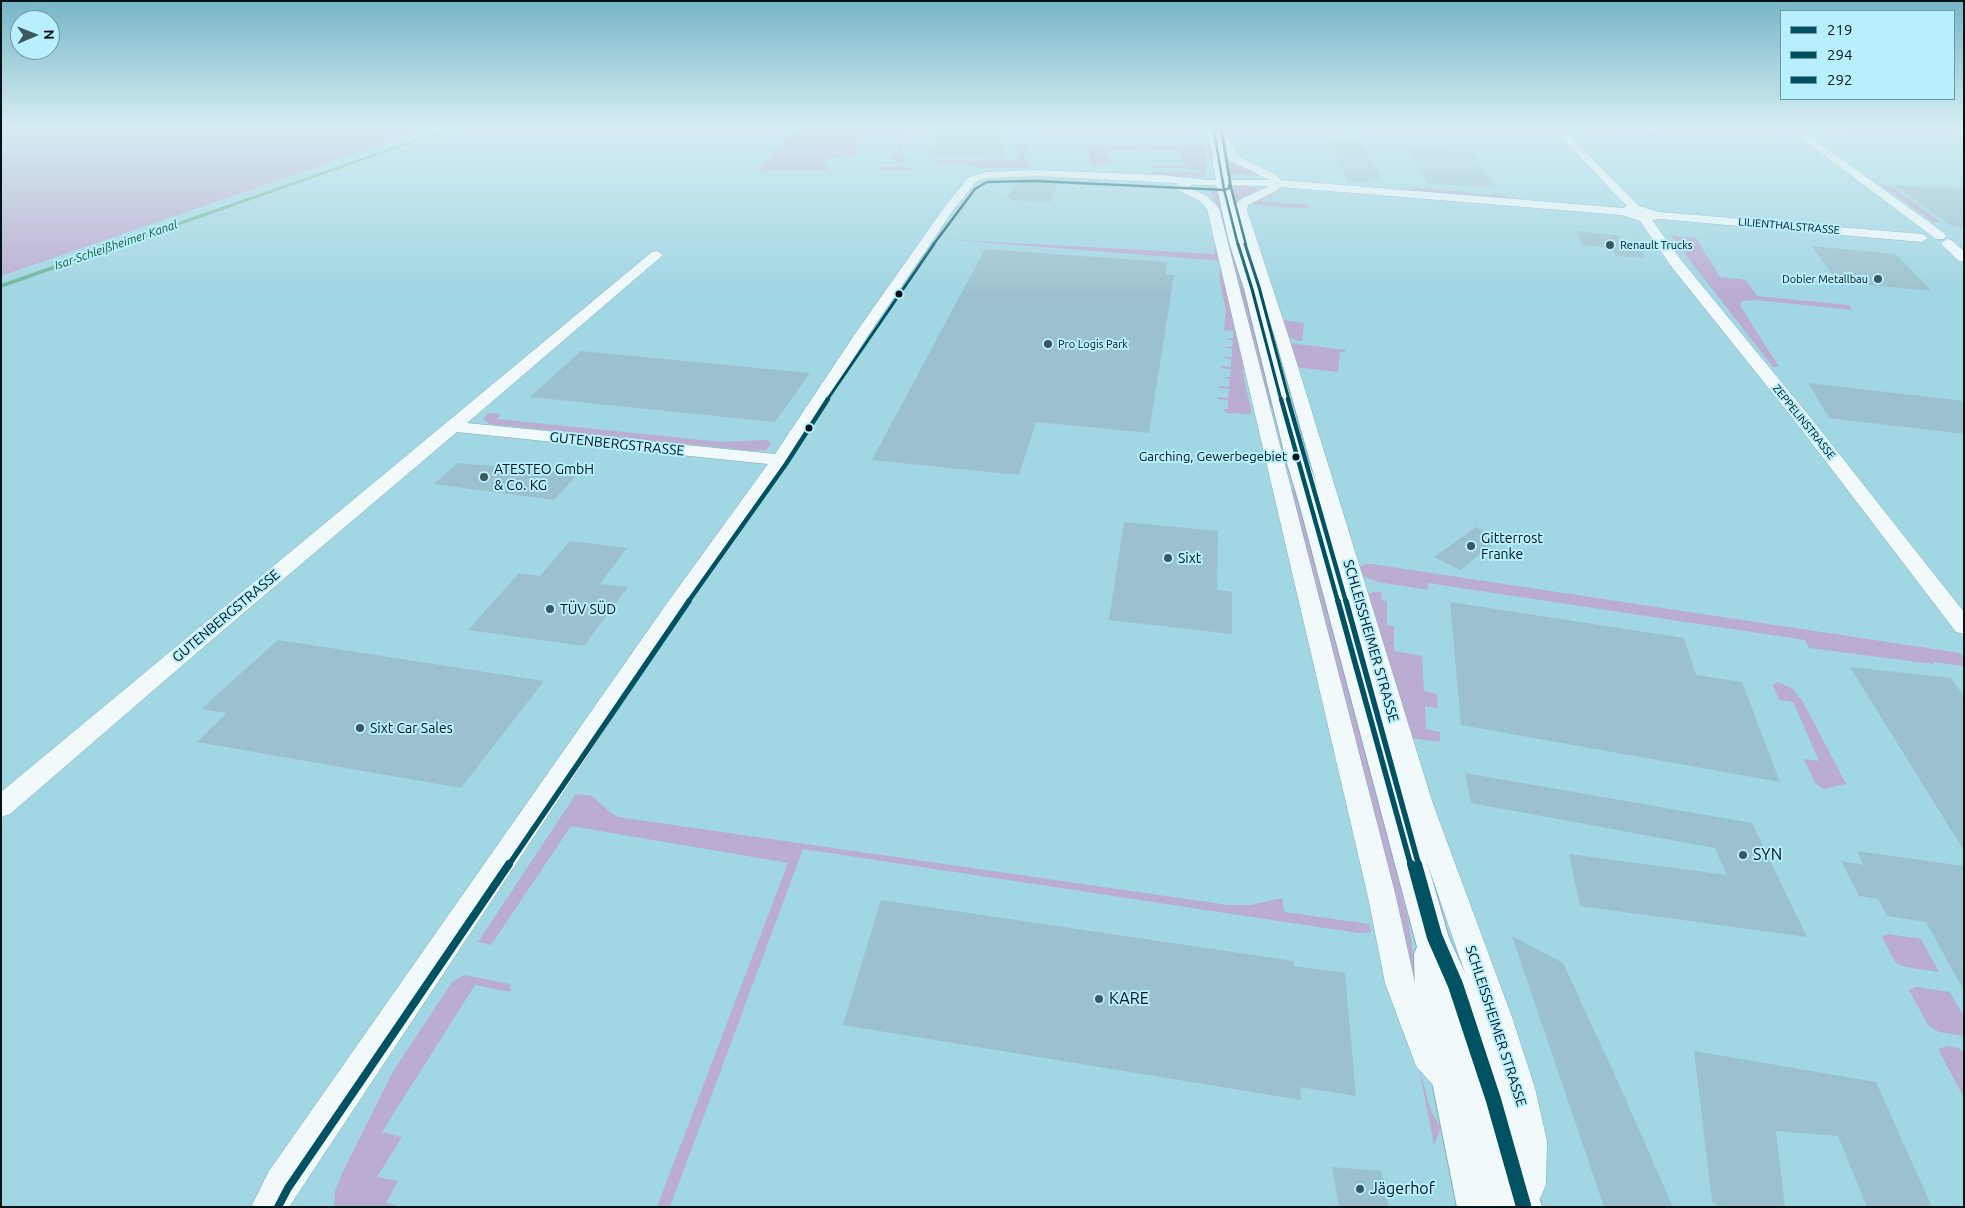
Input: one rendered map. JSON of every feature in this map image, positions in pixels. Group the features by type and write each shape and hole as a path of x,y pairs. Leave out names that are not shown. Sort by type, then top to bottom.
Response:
{"main road":[{"name":"SCHLEISSHEIMER STRASSE","path":"1224,182 1297,460 1311,503 1431,938 1452,986 1490,1102 1505,1203"},
{"name":"SCHLEISSHEIMER STRASSE","path":"1431,938 1434,996 1452,1081 1505,1203"}],"street":[{"path":"269,1207 282,1184 667,620 780,460 862,334 950,207 970,182"},
{"path":"1159,182 1181,184 1198,182"},
{"path":"1181,184 1198,182"},
{"name":"LILIENTHALSTRASSE","path":"1265,182 1922,238 1922,236 1927,235 1944,240"},
{"name":"ZEPPELINSTRASSE","path":"1610,182 1640,213 1676,263 1964,626"},
{"path":"1866,182 1944,240 1964,258"},
{"name":"SCHLEISSHEIMER STRASSE","path":"1276,183 1274,188 1245,201 1242,204 1241,210 1283,341 1420,804 1496,1017 1518,1088 1530,1141 1528,1184 1505,1203"},
{"path":"1181,184 1213,208 1382,897 1400,983 1427,1056 1452,1081"},
{"name":"GUTENBERGSTRASSE","path":"1,807 212,627 453,428 657,255"},
{"name":"GUTENBERGSTRASSE","path":"453,428 780,460"}],"shaded area":[{"path":"1,182 272,182 1,276"},
{"path":"1208,184 1216,189 1225,225 1247,294 1276,405 1269,409 1219,214"},
{"path":"1236,185 1249,185 1259,189 1240,200 1255,284 1230,188"},
{"path":"1882,185 1890,186 1941,222 1933,222"},
{"path":"1410,187 1495,195 1495,193 1502,194 1507,198 1413,190"},
{"path":"1280,188 1271,198 1266,197 1261,201 1309,205 1309,209 1251,203"},
{"path":"1671,236 1696,238 1720,277 1746,280 1757,296 1849,305 1852,310 1755,300 1741,301 1741,307 1779,367 1773,367"},
{"path":"940,239 1215,254 1214,249 1219,250 1222,261"},
{"path":"1221,267 1247,370 1242,370 1252,414 1226,413 1223,409 1228,409 1228,400 1218,399 1218,397 1228,398 1229,389 1219,388 1219,386 1229,387 1230,379 1220,378 1230,377 1231,369 1221,368 1221,366 1231,367 1231,359 1222,357 1232,357 1232,349 1223,347 1232,347 1233,340 1224,339 1233,338 1234,331 1224,330 1226,311 1219,276"},
{"path":"1282,320 1304,323 1302,341 1287,336"},
{"path":"1289,343 1345,350 1345,352 1340,352 1338,372 1296,367"},
{"path":"488,413 501,414 497,419 722,442 766,440 771,444 766,450 755,451 489,424 483,419"},
{"path":"1287,484 1300,497 1393,859 1409,924 1422,1019"},
{"path":"1365,564 1960,653 1964,658 1964,666 1809,648 1805,640 1428,583 1428,590 1378,582 1361,575 1360,567"},
{"path":"1373,592 1382,592 1381,600 1387,601 1387,625 1394,626 1394,651 1422,656 1424,691 1437,694 1438,708 1425,706 1426,729 1440,732 1440,742 1411,738 1367,595"},
{"path":"1777,682 1792,688 1803,702 1846,784 1823,789 1815,783 1804,759 1819,761 1793,702 1779,700 1773,685"},
{"path":"576,794 592,796 618,817 1228,905 1250,905 1282,898 1284,912 1369,924 1371,932 1358,933 803,849 670,1207 657,1207 788,863 571,826 491,945 478,942"},
{"path":"1888,934 1921,939 1939,972 1905,967 1895,962 1882,937"},
{"path":"464,975 510,984 511,992 475,985 382,1132 402,1137 377,1177 398,1181 386,1203 401,1207 334,1207 335,1191 343,1171 392,1073 452,982"},
{"path":"1916,987 1950,992 1964,1017 1964,1036 1939,1032 1928,1025 1909,990"},
{"path":"1947,1046 1958,1048 1964,1052 1964,1098 1938,1049"},
{"path":"1419,1068 1431,1111 1441,1128 1434,1145"}],"water":[{"name":"Isar-Schleißheimer Kanal","path":"292,182 301,182 1,288 1,284"}],"building":[{"path":"1018,182 1059,182 1050,202 1010,200 1006,198"},
{"path":"1427,182 1494,182 1497,187 1428,184"},
{"path":"1894,185 1964,189 1964,228 1953,227"},
{"name":"Renault Trucks","path":"1576,231 1617,235 1622,243 1638,245 1645,258 1616,256 1612,248 1582,245"},
{"path":"1811,246 1896,254 1932,291 1838,282"},
{"name":"Pro Logis Park","path":"985,249 1167,262 1165,275 1174,275 1149,433 1036,422 1019,475 872,460"},
{"path":"581,351 810,373 775,422 530,397"},
{"path":"1808,383 1964,401 1964,434 1829,418"},
{"path":"458,463 577,475 554,500 434,484"},
{"name":"Sixt","path":"1124,522 1218,531 1217,590 1232,592 1232,634 1109,620"},
{"name":"Gitterrost Franke","path":"1476,527 1501,538 1460,570 1434,557"},
{"name":"TÜV SÜD","path":"570,541 627,548 600,584 628,587 584,646 468,630 519,573 540,576"},
{"path":"1450,602 1684,638 1696,675 1742,682 1780,782 1461,725"},
{"name":"Sixt Car Sales","path":"278,640 544,681 461,788 197,742 227,713 201,709"},
{"path":"1850,667 1951,678 1964,696 1964,851"},
{"name":"SYN","path":"1465,773 1752,823 1807,937 1580,906 1569,854 1727,875 1715,848 1471,803"},
{"path":"1857,851 1964,866 1964,991 1926,922 1887,916 1878,899 1859,896 1841,861 1864,865"},
{"name":"KARE","path":"881,900 1294,961 1294,966 1345,973 1356,1096 1300,1087 1301,1100 843,1025"},
{"path":"1512,936 1563,963 1673,1207 1604,1207"},
{"path":"1694,1051 1876,1082 1932,1207 1867,1207 1838,1136 1776,1131 1785,1207 1720,1207 1712,1202"},
{"name":"Jägerhof","path":"1332,1167 1381,1171 1389,1207 1339,1207"}],"transit line":[{"name":"294","path":"278,1207 288,1188 684,608 786,464 868,338 956,212 979,185 986,182"},
{"name":"294","path":"1064,182 1225,190 1229,188 1230,182"},
{"name":"219","path":"1223,182 1237,242 1252,289 1297,460 1311,503 1431,938 1452,986 1490,1101 1520,1207"},
{"name":"292","path":"1230,182 1304,458 1318,501 1438,935 1459,984 1497,1099 1527,1205"}],"place":[{"name":"Renault Trucks","path":"1610,245"},
{"name":"Dobler Metallbau","path":"1878,279"},
{"name":"Pro Logis Park","path":"1048,344"},
{"name":"Garching, Gewerbegebiet","path":"1296,457"},
{"name":"ATESTEO GmbH & Co. KG","path":"484,477"},
{"name":"Gitterrost Franke","path":"1471,546"},
{"name":"Sixt","path":"1168,558"},
{"name":"TÜV SÜD","path":"550,609"},
{"name":"Sixt Car Sales","path":"360,728"},
{"name":"SYN","path":"1743,855"},
{"name":"KARE","path":"1099,999"},
{"name":"Jägerhof","path":"1360,1189"}]}
